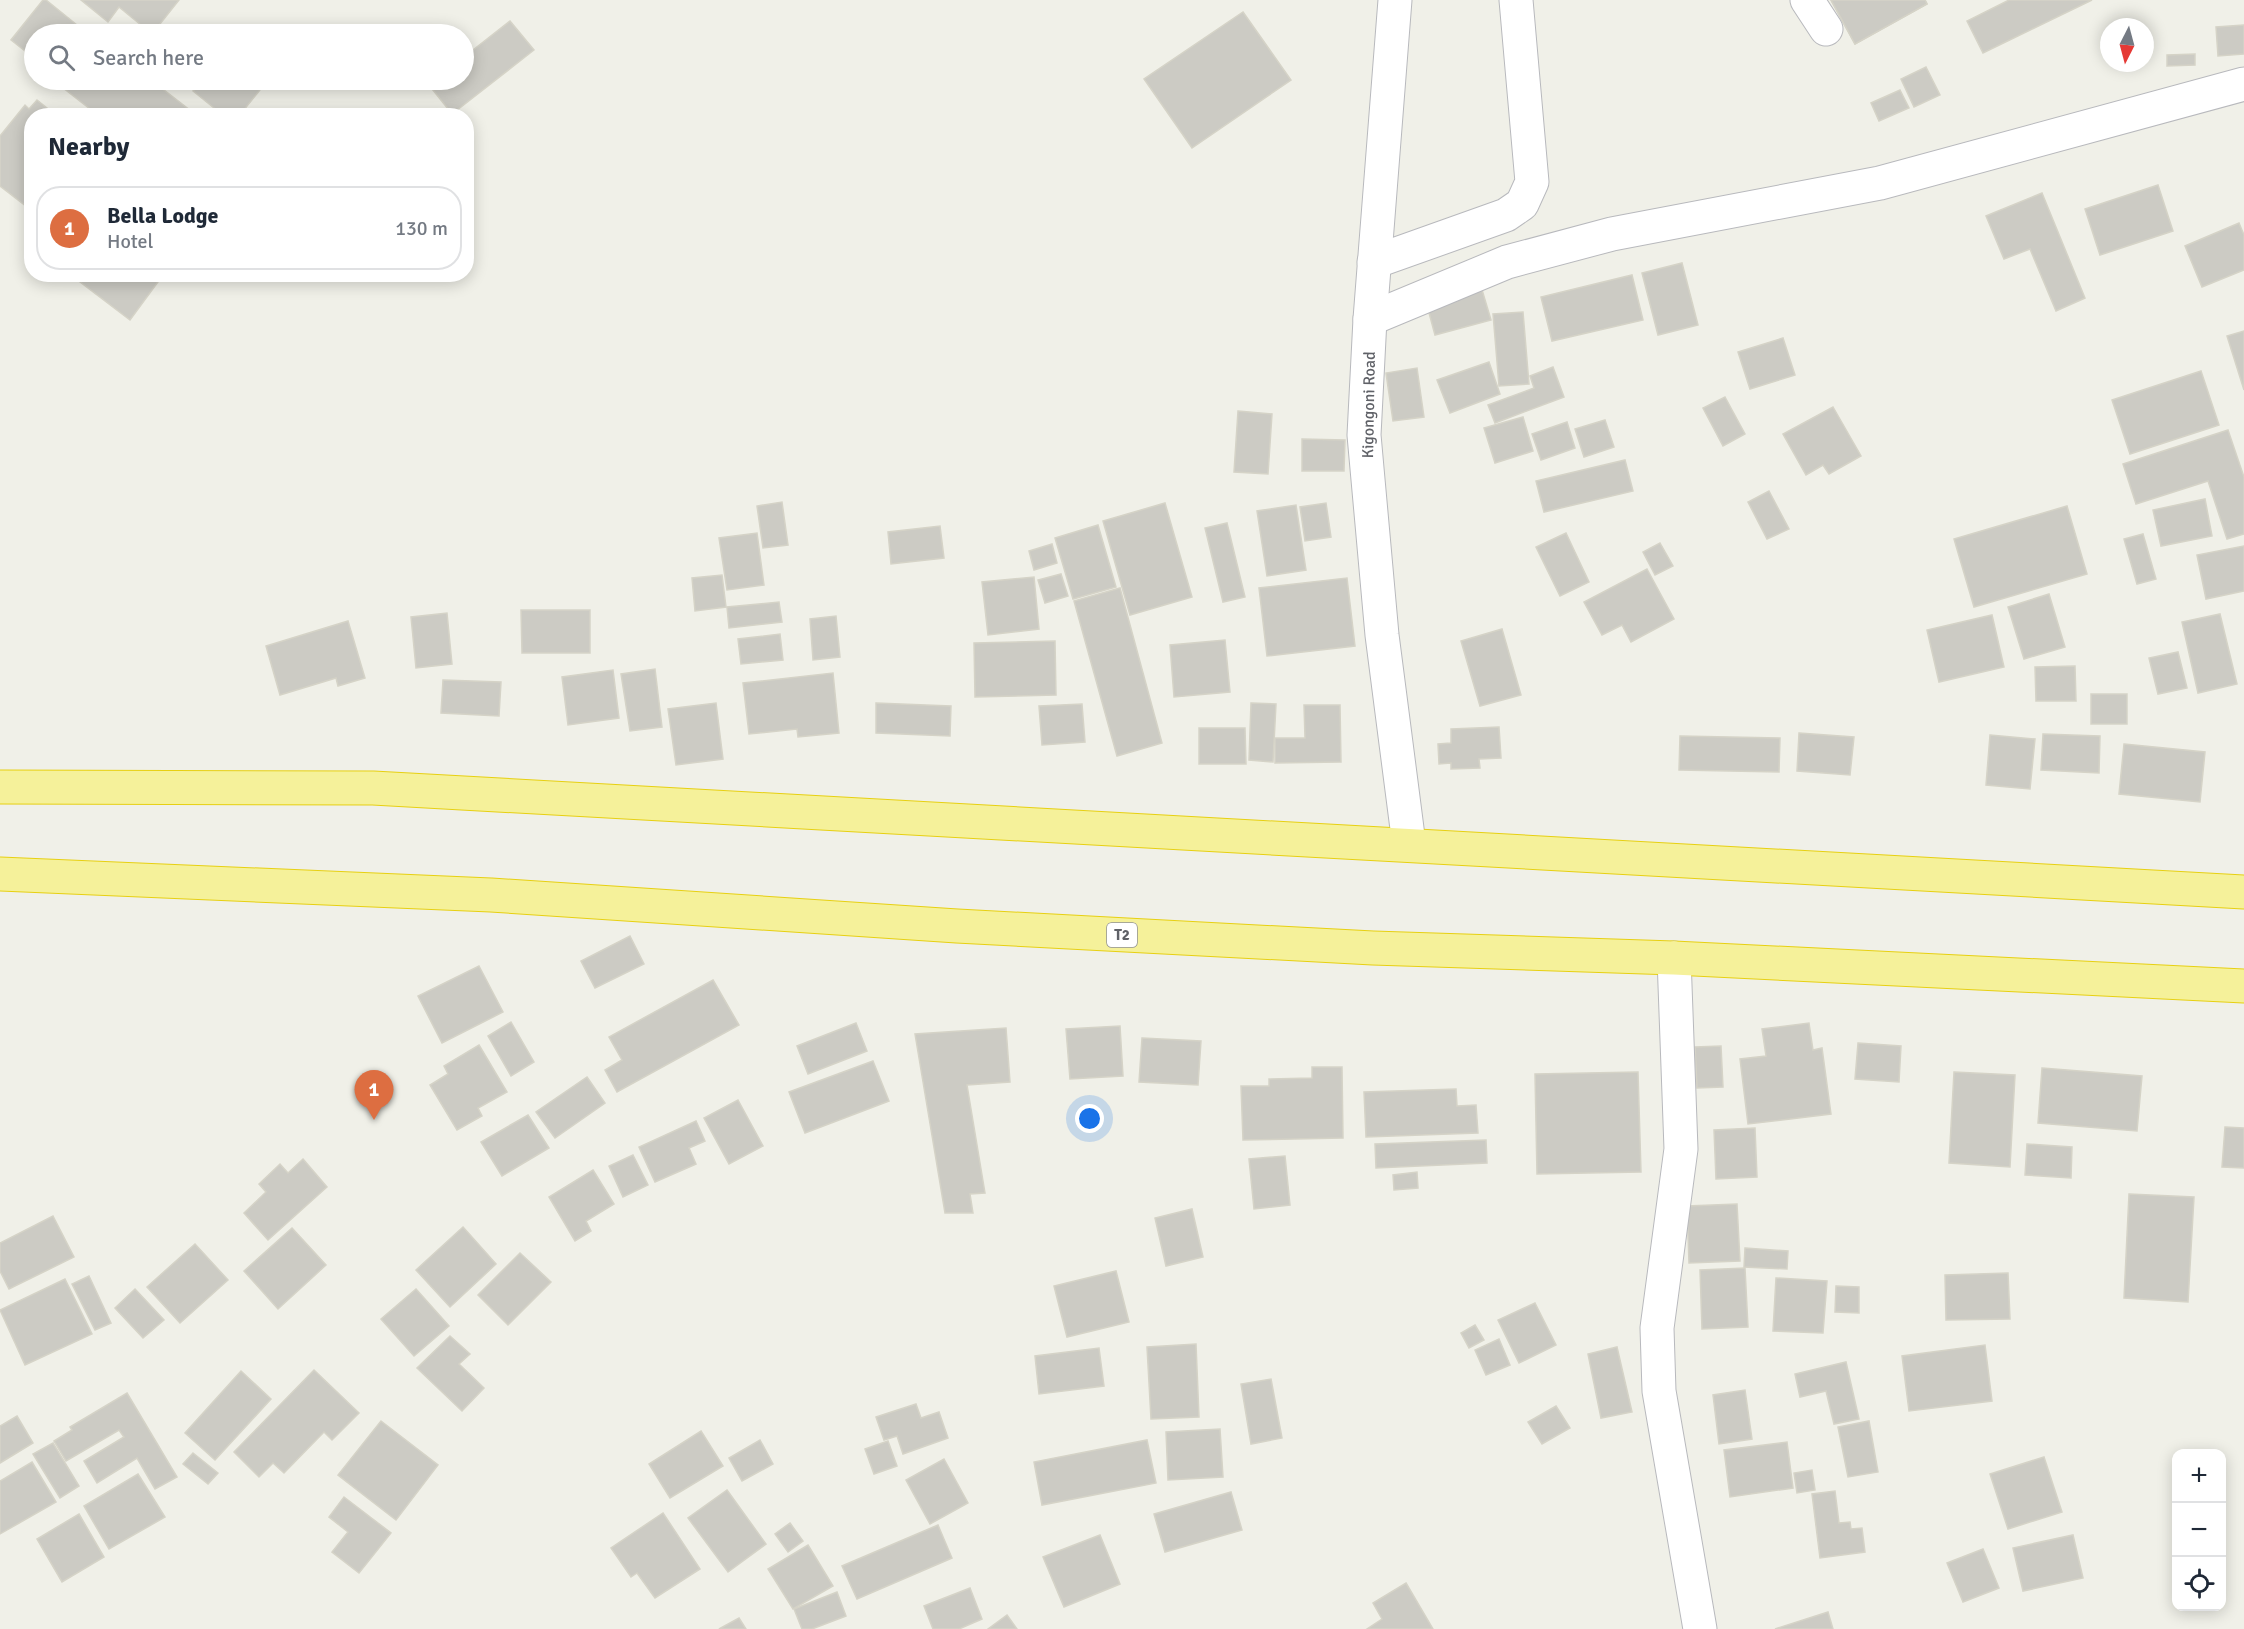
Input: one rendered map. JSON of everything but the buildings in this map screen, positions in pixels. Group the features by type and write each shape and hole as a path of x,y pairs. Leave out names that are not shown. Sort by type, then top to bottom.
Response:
{"highway":[{"path":"0,788 372,788 2244,892"},
{"name":"T2","path":"0,874 491,895 957,926 1373,948 1674,958 2244,986"}],"street":[{"name":"Kigongoni Road","path":"1395,0 1374,262 1364,435 1382,635 1409,844"},
{"path":"1374,262 1506,215 1522,204 1532,182 1516,0"},
{"path":"1807,0 1826,29"},
{"path":"1370,319 1517,259 1612,234 1880,183 2244,84"},
{"path":"1674,958 1681,1149 1657,1328 1659,1391 1700,1629"}],"place":[{"name":"Bella Lodge","path":"374,1120"}]}
